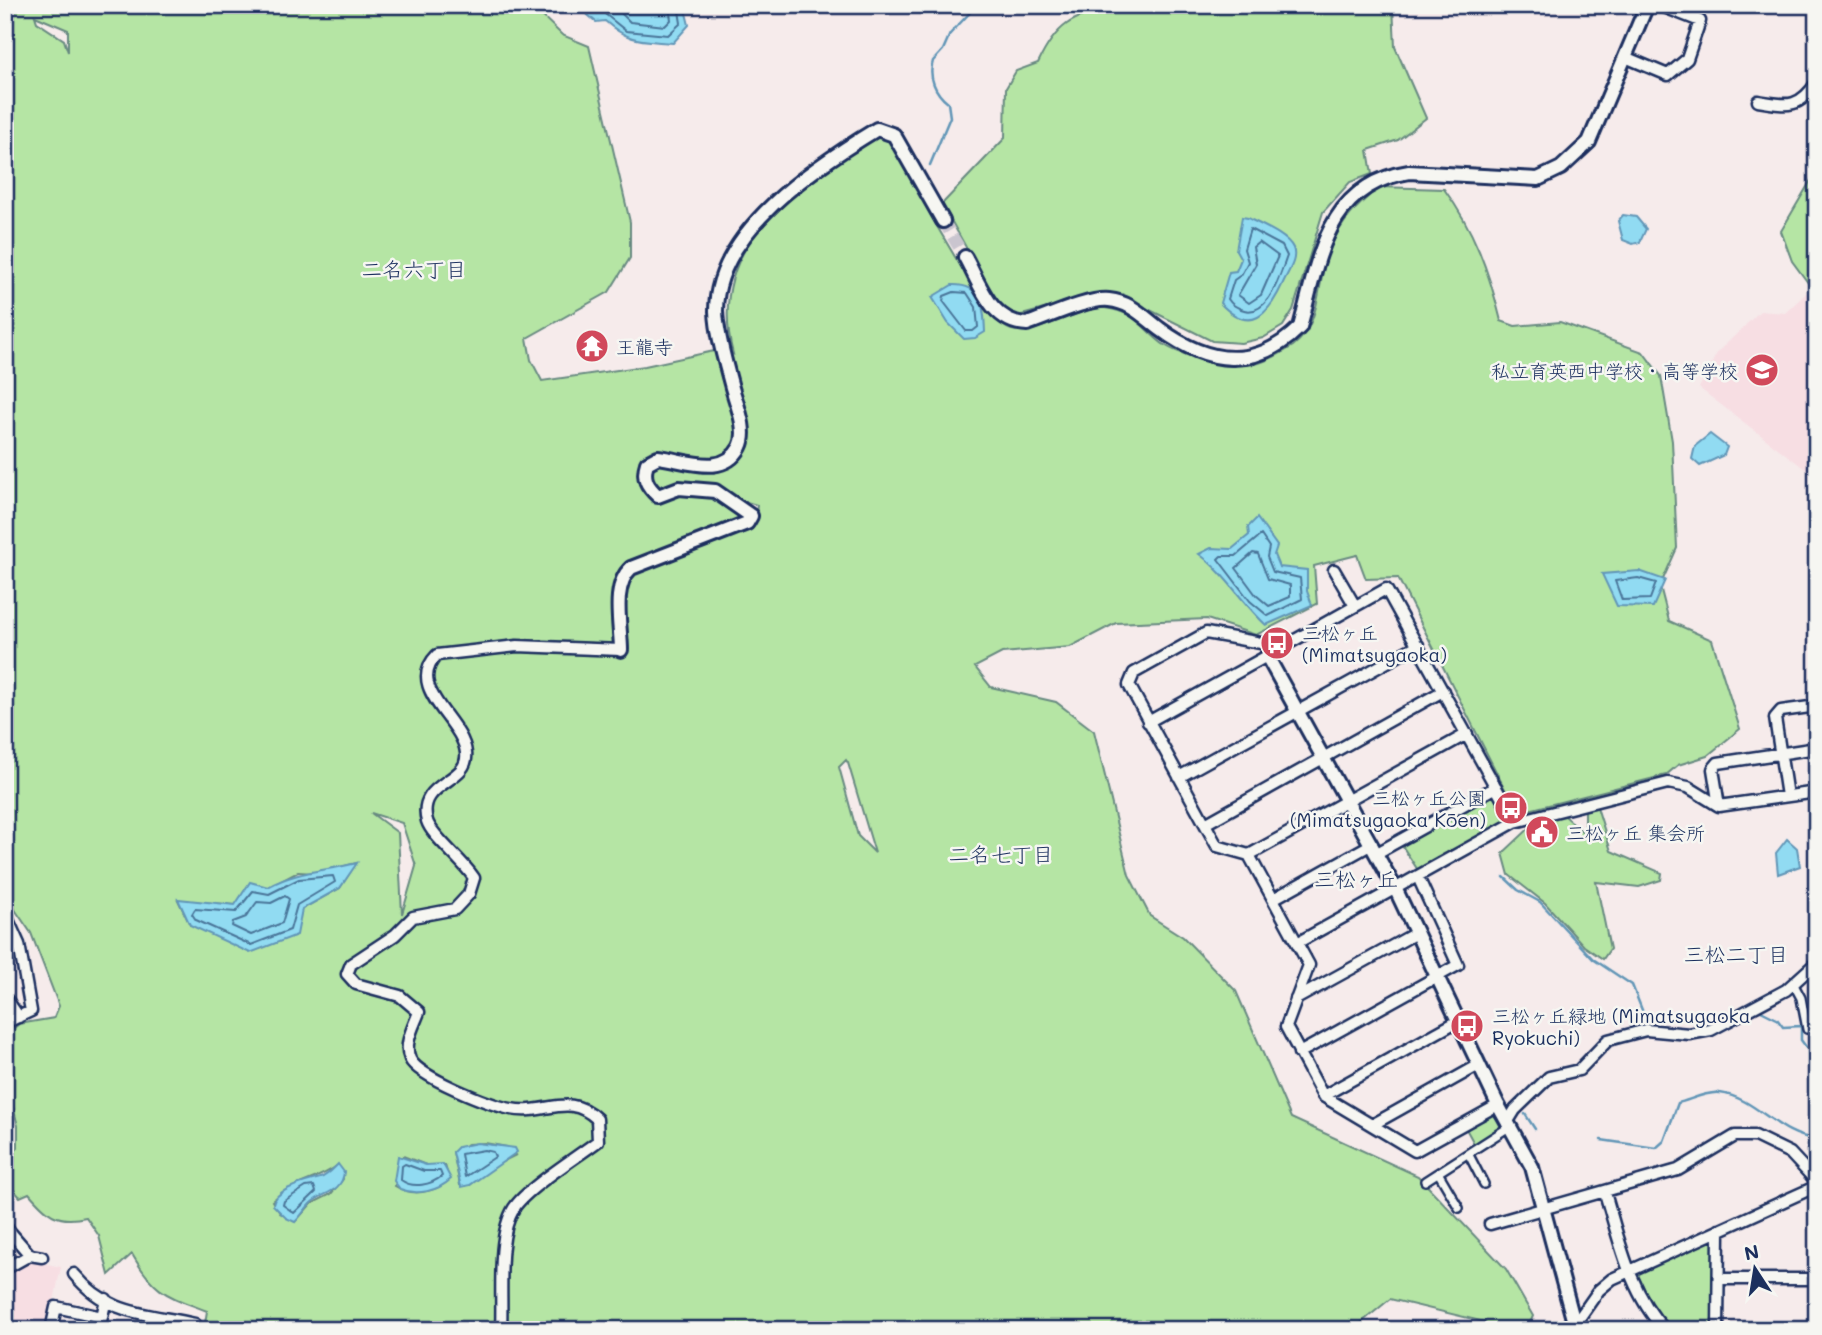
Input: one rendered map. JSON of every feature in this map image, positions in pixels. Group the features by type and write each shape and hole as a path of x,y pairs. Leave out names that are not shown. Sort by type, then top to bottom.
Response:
{"street":[{"path":"965,257 995,312 1014,324 1027,324 1108,299 1125,304 1171,338 1195,349 1233,359 1259,357 1289,339 1300,327 1330,226 1339,210 1363,189 1392,174 1409,172 1546,177 1561,168 1589,142 1647,5"},
{"path":"1625,57 1668,75 1687,59 1700,21 1659,5"},
{"path":"1758,102 1789,106 1806,98 1817,82"},
{"path":"501,1330 506,1224 524,1197 598,1141 597,1119 585,1107 574,1103 535,1110 511,1109 440,1081 417,1068 410,1058 407,1044 419,1012 400,996 356,984 347,974 351,964 395,934 413,917 455,909 469,894 472,886 474,878 464,862 438,838 428,823 426,804 430,794 462,769 467,755 463,737 428,686 426,676 431,661 437,655 517,646 621,650 619,598 624,575 674,550 747,523 751,516 715,491 678,488 658,496 648,487 645,475 647,463 658,457 711,466 727,462 742,442 742,426 723,355 716,310 726,271 753,223 833,157 877,129 894,135 943,221"},
{"path":"1334,570 1355,606"},
{"path":"1148,722 1386,589 1515,822"},
{"path":"1467,734 1347,801 1249,855 1217,846 1129,685 1134,673 1206,634 1261,643 1272,653 1298,711 1347,801 1374,849 1396,890 1497,1105 1532,1167 1573,1328"},
{"path":"1179,777 1418,645"},
{"path":"1205,824 1443,691"},
{"path":"1787,796 1775,718 1781,711 1817,706"},
{"path":"1719,806 1713,769 1718,763 1817,748"},
{"path":"1297,943 1515,822 1668,783 1688,787 1719,806 1817,792"},
{"path":"1273,899 1496,787"},
{"path":"1249,855 1309,965 1286,1027 1323,1096 1415,1151 1497,1105"},
{"path":"1299,1053 1458,965 1418,877"},
{"path":"5,914 19,944 31,1007 31,1011 5,1023"},
{"path":"1296,999 1416,933"},
{"path":"1425,1181 1469,1155 1508,1125 1515,1110 1549,1077 1579,1070 1608,1040 1646,1030 1689,1034 1711,1030 1793,983 1817,962"},
{"path":"1793,983 1801,998 1807,1030 1817,1026"},
{"path":"5,997 19,1017"},
{"path":"1323,1096 1458,1021"},
{"path":"1371,1125 1479,1065"},
{"path":"1490,1224 1678,1170 1735,1136 1755,1136 1790,1153 1817,1184 1612,1279 1599,1290 1573,1328"},
{"path":"1469,1155 1484,1184"},
{"path":"1439,1174 1459,1208"},
{"path":"1605,1193 1629,1271 1653,1316 1665,1330"},
{"path":"5,1226 30,1255"},
{"path":"1718,1330 1719,1230"},
{"path":"5,1269 30,1255 42,1257"},
{"path":"74,1274 89,1290 121,1311 195,1324"},
{"path":"1719,1279 1817,1279"},
{"path":"99,1330 106,1299"},
{"path":"51,1330 56,1307 102,1317"}],"shaded area":[{"name":"私立育英西中学校・高等学校","path":"1817,283 1817,478 1699,388 1717,353 1760,311 1785,313"},
{"path":"33,1261 61,1267 48,1330 5,1330 5,1274"}],"green space":[{"path":"5,5 245,5 247,11 248,5 531,5 562,35 589,46 630,222 630,258 609,292 527,338 531,360 542,381 645,366 723,349 733,354 728,315 732,281 744,251 763,224 787,200 874,136 891,141 978,296 1004,326 1014,331 1026,331 1081,312 1105,308 1130,316 1166,346 1177,351 1204,360 1233,364 1245,365 1264,361 1293,346 1303,336 1314,313 1326,260 1339,229 1379,187 1444,189 1472,235 1501,321 1515,326 1560,322 1643,352 1661,376 1672,441 1677,548 1660,586 1669,621 1712,640 1740,729 1707,756 1678,765 1666,775 1517,813 1398,578 1366,579 1357,555 1314,566 1317,604 1256,635 1207,619 1116,623 1070,647 1002,653 975,667 991,687 1056,702 1094,731 1129,875 1150,916 1183,937 1236,991 1291,1118 1418,1176 1506,1269 1533,1316 1527,1330 1488,1330 1485,1322 1390,1299 1357,1326 1346,1330 204,1330 207,1311 181,1301 155,1285 132,1254 109,1275 99,1236 86,1217 67,1219 53,1216 29,1193 20,1197 11,1187 6,1158 18,1148 18,1126 5,1076 5,1035 19,1024 54,1018 59,1006 31,933 5,895","holes":["35,16 68,30 68,52 64,40 37,22","743,501 757,505 755,524 740,529","846,760 875,853 858,836 839,767","371,813 402,823 416,866 402,914 398,833","356,863 340,888 302,909 190,925 178,900 236,905 298,872 316,873","485,1143 507,1147 516,1155 492,1167 470,1185 460,1185 453,1152 468,1144","403,1156 426,1165 445,1165 449,1180 437,1188 423,1192 408,1192 395,1186","338,1165 343,1179 331,1194 311,1204 295,1222 280,1213 272,1201 288,1190"]},
{"path":"1118,5 1393,5 1395,47 1426,118 1398,140 1368,150 1372,174 1350,182 1323,212 1293,310 1283,326 1263,338 1241,343 1212,341 1134,302 1092,296 1018,316 999,307 942,204 1005,138 1006,88 1016,71 1038,63 1053,37 1069,22"},
{"path":"1817,170 1817,295 1792,261 1781,231"},
{"path":"1493,794 1510,821 1421,875 1401,844"},
{"path":"1597,807 1611,851 1662,873 1661,880 1639,887 1596,882 1610,949 1603,959 1584,946 1545,903 1509,875 1503,853 1537,821 1564,815 1585,834 1585,809"},
{"path":"1492,1113 1504,1128 1476,1147 1465,1127"},
{"path":"1711,1240 1714,1242 1714,1330 1672,1330 1656,1314 1637,1273"}],"water":[{"path":"598,5 684,5 689,25 673,43 644,41 629,37 605,21 596,22 582,10 589,7 597,13"},
{"path":"1623,215 1636,217 1646,229 1640,242 1633,244 1623,240 1618,221"},
{"path":"1242,217 1280,235 1290,243 1294,253 1291,266 1272,304 1258,317 1250,319 1231,313 1220,303 1229,272 1236,271 1241,259 1236,250"},
{"path":"952,285 970,288 980,299 985,332 975,338 964,339 948,323 932,297"},
{"path":"1710,434 1727,447 1724,455 1700,466 1692,459 1695,446"},
{"path":"1257,518 1277,546 1274,555 1279,567 1307,570 1307,591 1312,605 1266,625 1217,570 1199,554 1211,548 1232,549 1249,535 1248,527"},
{"path":"1639,571 1665,580 1653,607 1617,606 1602,574"},
{"path":"1787,839 1797,848 1800,866 1778,874 1776,853"},
{"path":"357,863 340,888 302,909 297,935 250,953 190,925 178,899 235,905 250,882 268,887 300,874"},
{"path":"477,1143 515,1148 517,1152 470,1185 461,1187 453,1152 458,1147"},
{"path":"398,1156 426,1165 443,1164 451,1179 440,1187 427,1191 400,1189 394,1181"},
{"path":"338,1164 344,1172 340,1184 311,1203 295,1222 286,1218 273,1205 279,1194 285,1190 323,1177"}],"waterway":[{"path":"930,165 950,117 948,103 934,84 931,73 933,61 943,50 950,34 977,5"},
{"path":"1504,877 1518,890 1540,902 1593,959 1632,985 1648,1025 1669,1027"},
{"path":"1731,1015 1746,1006"},
{"path":"1759,1010 1777,1019 1783,1027 1801,1026 1801,1040 1817,1062"},
{"path":"1601,1140 1656,1148 1664,1141 1678,1103 1715,1093 1733,1096 1791,1132 1817,1139"},
{"path":"1525,1114 1535,1129"}],"tunnel":[{"path":"943,221 965,257"}],"place":[{"name":"王龍寺","path":"592,346"},
{"name":"私立育英西中学校・高等学校","path":"1762,370"},
{"name":"三松ヶ丘 (Mimatsugaoka)","path":"1277,643"},
{"name":"三松ヶ丘公園 (Mimatsugaoka Kōen)","path":"1511,808"},
{"name":"三松ヶ丘 集会所","path":"1542,832"},
{"name":"三松ヶ丘緑地 (Mimatsugaoka Ryokuchi)","path":"1467,1026"}],"district":[{"name":"二名六丁目","path":"414,268"},
{"name":"二名七丁目","path":"1001,853"},
{"name":"三松ヶ丘","path":"1356,878"},
{"name":"三松二丁目","path":"1736,953"}]}
